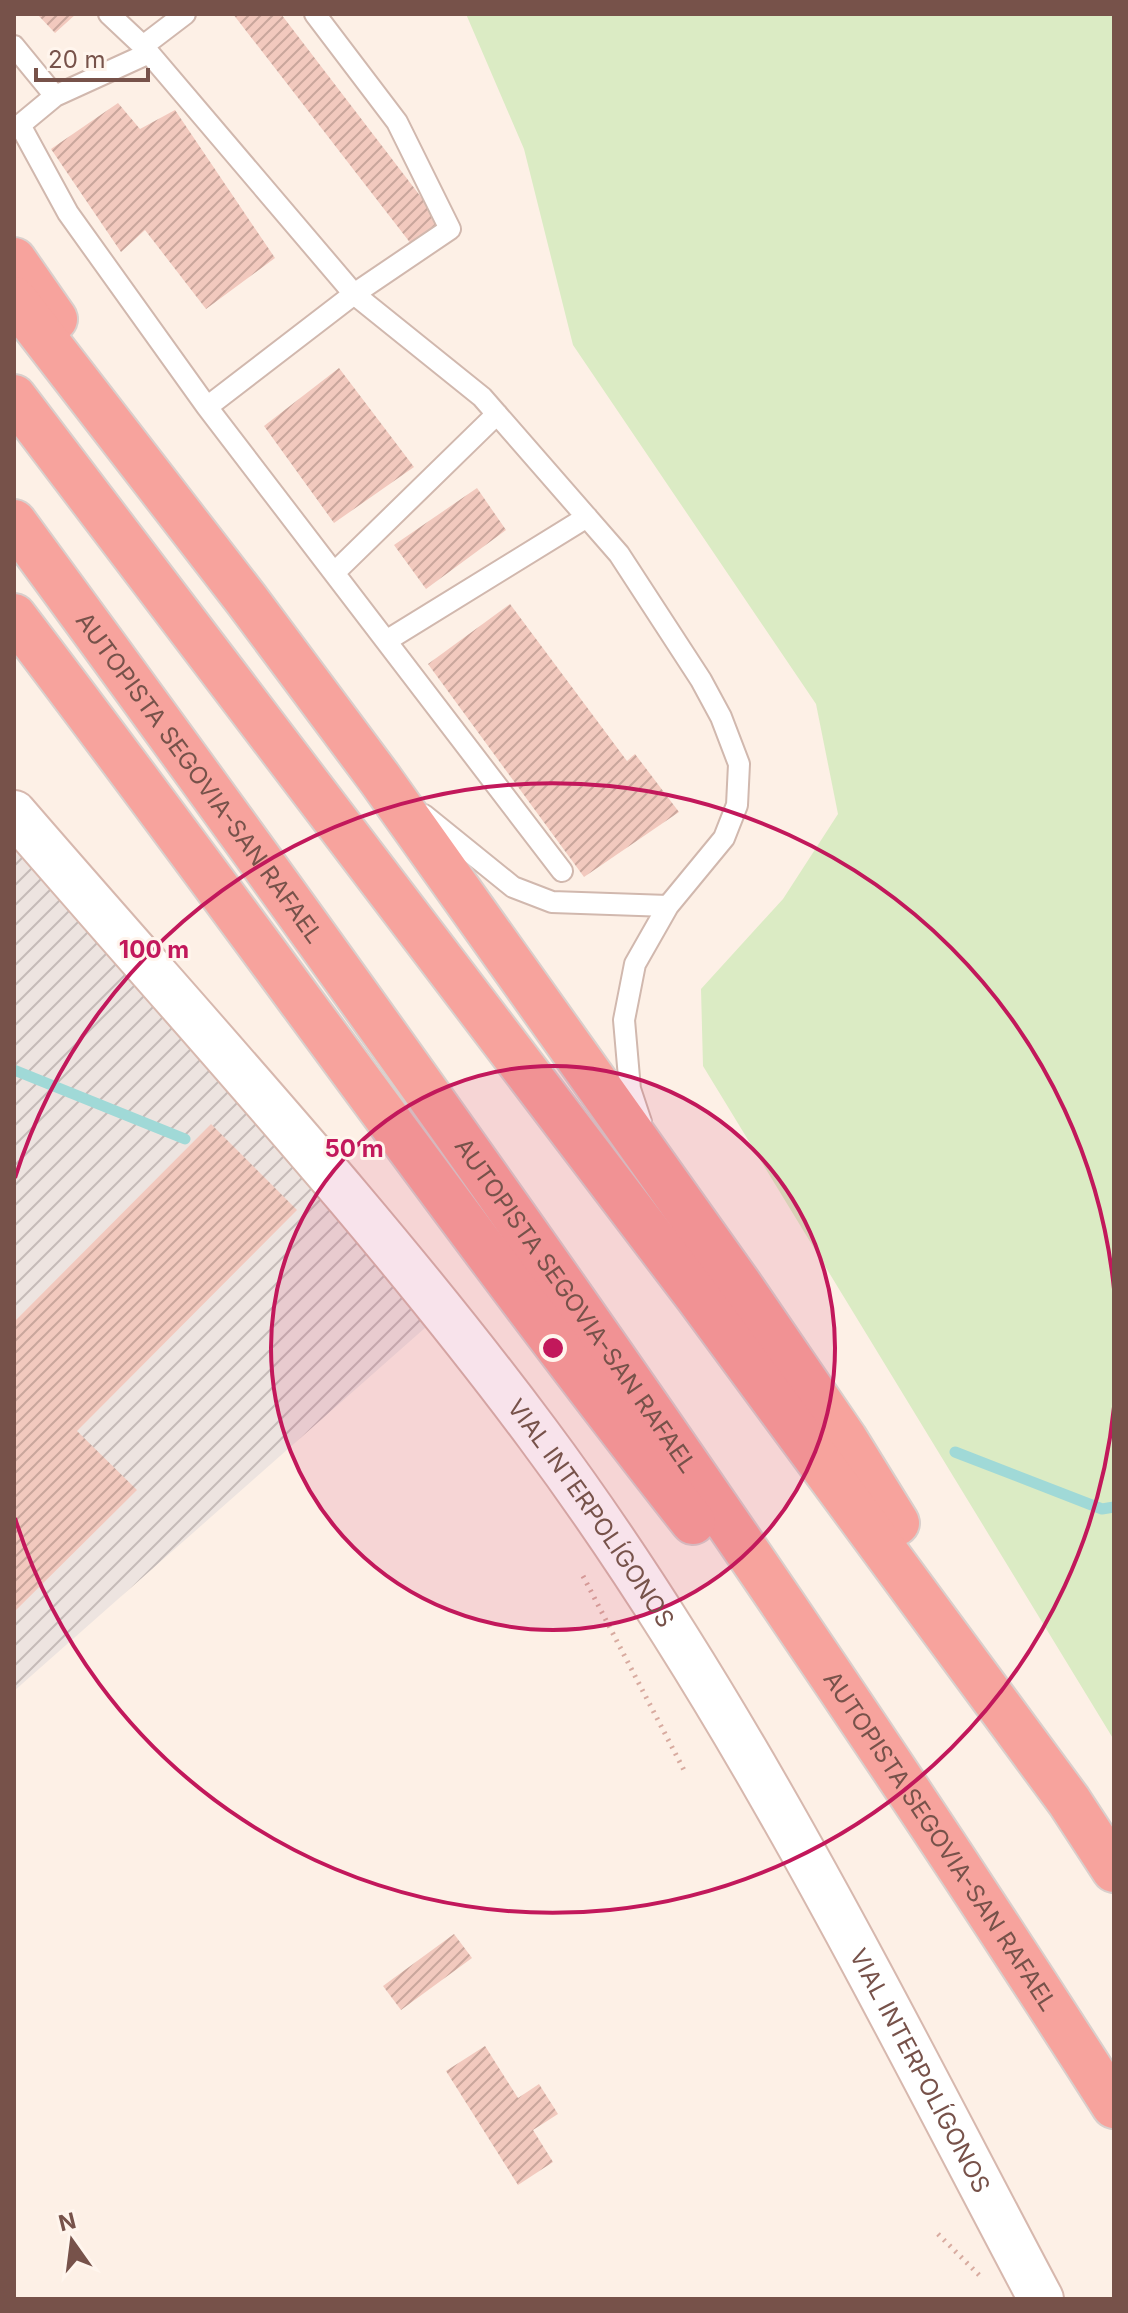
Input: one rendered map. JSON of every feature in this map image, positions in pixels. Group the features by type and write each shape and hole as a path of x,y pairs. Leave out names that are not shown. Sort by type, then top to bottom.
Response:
{"highway":[{"path":"14,260 246,599"},
{"path":"14,299 246,599 380,779 658,1171 845,1439 1114,1870"},
{"path":"14,397 697,1296 1069,1801"},
{"name":"AUTOPISTA SEGOVIA-SAN RAFAEL","path":"14,522 564,1286 940,1834 1114,2106"},
{"path":"14,616 158,805 566,1360 940,1834"}],"main road":[{"name":"VIAL INTERPOLÍGONOS","path":"14,813 387,1244 537,1433 663,1619 794,1835 1037,2291"}],"lane":[{"path":"109,14 145,50 354,294 482,397 587,517 619,554 701,680 721,717 739,764 737,805 724,838 668,906 635,964 624,1020 630,1089 658,1171"},
{"path":"185,14 145,50 55,96 20,125 68,213 207,407 562,871"},
{"path":"207,407 354,294 450,229 397,122 315,14"},
{"path":"14,46 55,96"},
{"path":"334,573 497,414"},
{"path":"386,641 587,517"},
{"path":"380,779 513,887 552,902 668,906"}],"path":[{"path":"938,2234 988,2284"}],"shaded area":[{"path":"14,789 460,1297 14,1691"}],"green space":[{"path":"466,14 1114,14 1114,1740 703,1066 701,989 783,899 838,814 816,704 573,345 524,149"}],"building":[{"path":"37,14 76,14 55,33"},
{"path":"233,14 281,14 444,227 415,249"},
{"path":"118,103 140,129 175,110 275,258 206,309 145,230 121,252 51,149"},
{"path":"339,368 414,467 334,523 264,426"},
{"path":"477,488 506,530 426,589 394,545"},
{"path":"510,604 627,761 635,754 679,812 584,877 428,664"},
{"path":"211,1124 297,1210 77,1431 137,1490 14,1612 14,1322"},
{"path":"454,1934 472,1958 401,2010 383,1986"},
{"path":"485,2046 518,2098 539,2084 558,2114 533,2130 553,2162 518,2185 446,2071"}],"waterway":[{"path":"14,1070 185,1139"},
{"path":"955,1452 1102,1509 1114,1507"}]}
